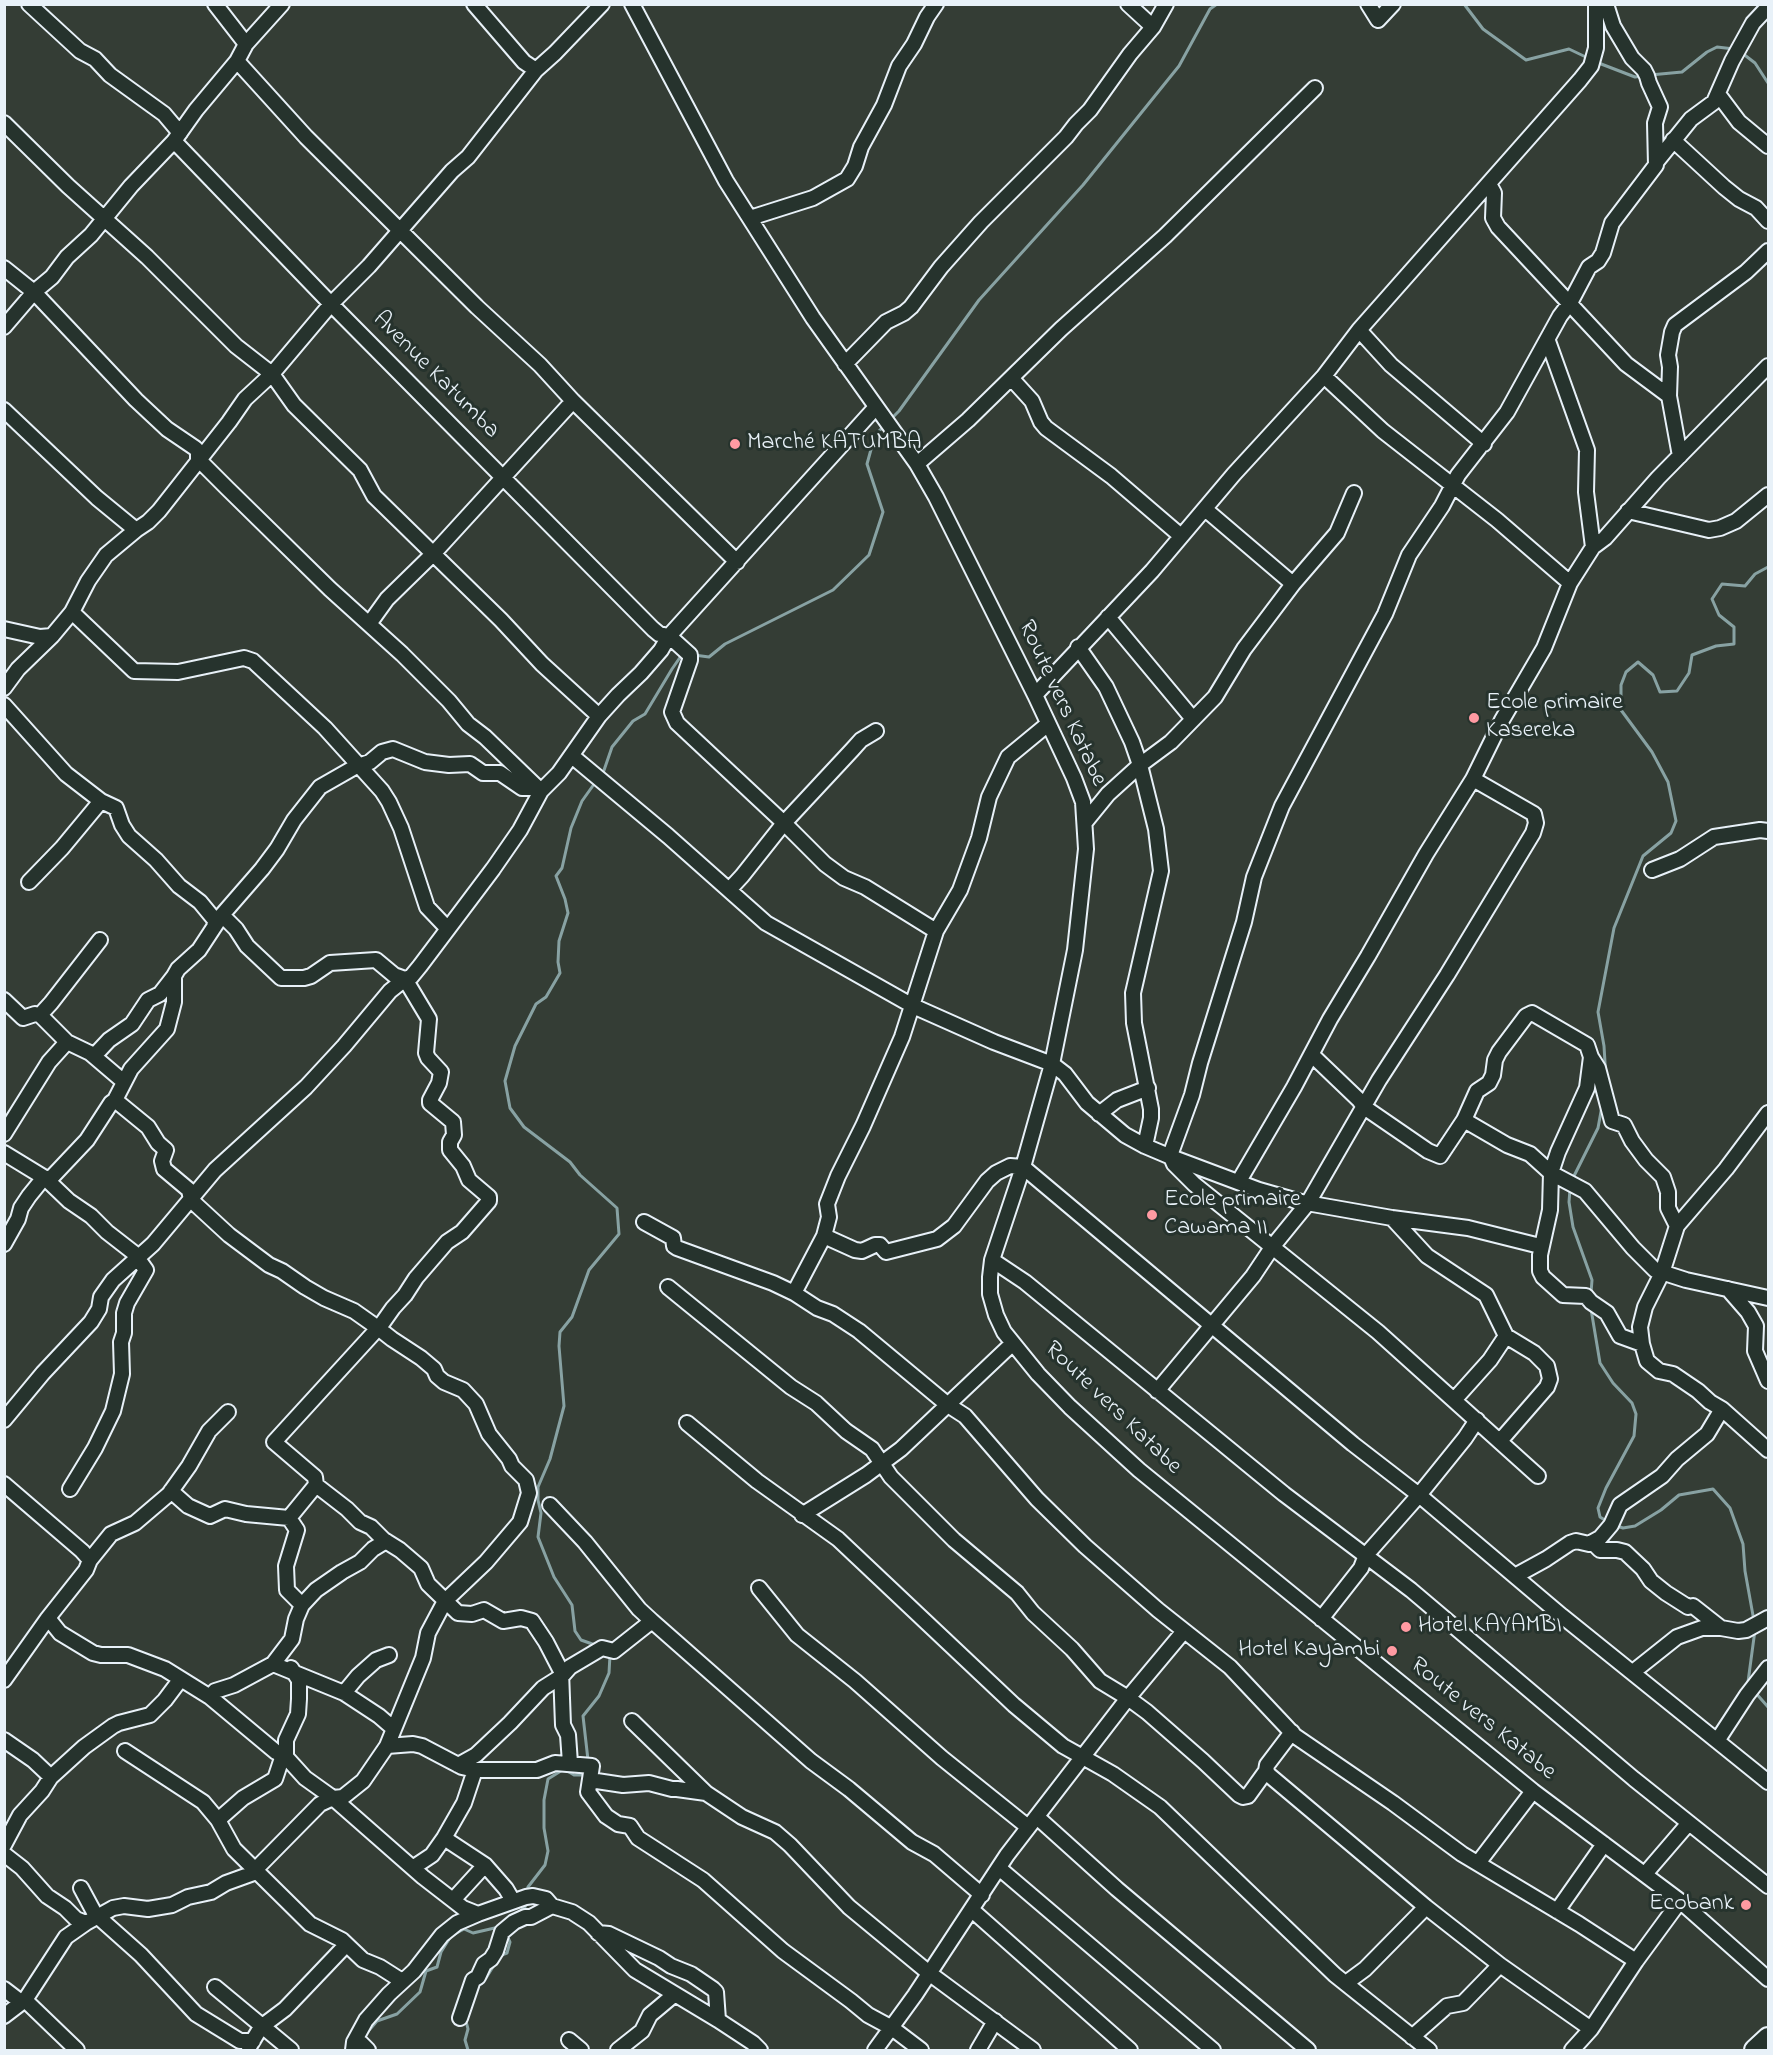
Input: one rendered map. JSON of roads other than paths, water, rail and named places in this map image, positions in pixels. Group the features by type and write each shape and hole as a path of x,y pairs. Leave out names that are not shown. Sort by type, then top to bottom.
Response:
{"highway":[{"path":"1755,2050 1768,2038"}],"street":[{"name":"Avenue Katumba","path":"29,4 80,51 95,60 110,75 164,114 177,137 332,304 652,629 659,634 669,636 690,655 672,712 676,723 784,823"},
{"path":"215,4 246,44"},
{"path":"4,327 34,292 52,277 67,257 105,219 131,186 177,137 196,110 237,61 246,44 282,4"},
{"path":"474,4 524,62 536,70"},
{"path":"4,687 72,612 88,581 106,555 148,522 159,510 245,399 272,374 332,304 468,156 536,70 602,4"},
{"name":"Route vers Katabe","path":"632,4 707,148 750,219 813,318 917,464 940,505 1035,695 1083,802 1086,849 1075,950 1052,1064 1023,1167 992,1260 990,1294 1000,1323 1038,1374 1139,1470 1533,1791 1680,1901 1768,1979"},
{"path":"750,219 813,198 847,179 884,105 899,66 936,4"},
{"path":"1128,4 1153,27"},
{"path":"845,364 886,322 911,307 941,267 981,222 1066,137 1096,103 1130,54 1153,27 1166,4"},
{"path":"1368,4 1378,20 1394,4"},
{"path":"1035,695 1324,376 1359,330 1591,66 1596,48 1596,4"},
{"path":"1606,4 1613,26 1632,58 1644,70 1660,107 1655,123 1657,161"},
{"path":"1538,1476 1378,1332 1194,1184 1174,1164 1171,1157 1172,1150 1192,1095 1203,1052 1244,922 1254,877 1282,806 1385,614 1409,555 1442,506 1452,484 1507,412 1560,316 1570,303 1588,267 1598,261 1604,253 1612,223 1654,169 1657,161 1673,140 1691,119 1714,102 1732,61 1753,23 1768,7"},
{"path":"237,61 306,137 736,562"},
{"path":"917,464 1012,379 1061,329 1166,236 1315,88"},
{"path":"1718,94 1739,122 1768,146"},
{"path":"4,123 147,257 236,346 272,374 294,405 360,470 374,496 434,553 542,664 599,716"},
{"path":"1673,140 1724,187 1739,199 1756,208 1768,221"},
{"path":"1488,184 1494,193 1493,218 1498,227 1626,364 1669,396"},
{"path":"1680,456 1669,396 1668,349 1675,326 1746,272 1768,252"},
{"path":"4,268 34,292 166,429 195,448 198,451 198,459 322,582 402,654 449,701 468,724 485,737 539,790"},
{"path":"1359,330 1391,365 1484,444"},
{"path":"1548,341 1587,450 1586,492 1593,547"},
{"path":"1239,1181 1426,854 1473,779 1502,720 1544,648 1570,583 1593,547 1605,538 1658,477 1768,366"},
{"path":"1324,376 1383,430 1518,537 1570,583"},
{"path":"1012,379 1032,401 1046,428 1111,476 1181,536"},
{"path":"369,624 387,599 434,553 573,400"},
{"path":"4,411 97,498 136,530"},
{"path":"4,1420 43,1373 96,1316 107,1287 137,1259 215,1170 306,1087 390,991 411,976 420,966 516,835 539,790 572,756 599,716 661,651 669,636 736,562 879,411"},
{"path":"1086,821 1108,794 1140,765 1171,742 1215,697 1244,649 1293,584 1337,533 1354,494"},
{"path":"1629,511 1709,530 1736,521 1768,495"},
{"path":"1205,509 1293,584"},
{"path":"72,612 134,671 183,672 248,658 325,728 382,791 411,853 427,907 448,929"},
{"path":"1108,617 1193,719"},
{"path":"4,629 40,637 52,636"},
{"path":"1078,647 1106,687 1132,742 1156,829 1161,872 1133,993 1134,1023 1148,1088 1151,1118 1145,1146"},
{"path":"4,705 66,774 101,801 116,808 129,836 156,860 179,886 200,902 211,915 236,930 247,946 281,978 311,976 330,963 372,960 405,979 429,1019 426,1053 441,1072 430,1103 453,1122 454,1135 450,1142 450,1150 463,1166 469,1180 489,1199 470,1223 447,1242 378,1328 274,1442 315,1477 316,1485 421,1568 426,1582 458,1613 472,1614 484,1610 503,1621 521,1618 532,1621 546,1642 561,1676 563,1725 568,1735 570,1762"},
{"path":"794,1293 824,1236 829,1217 827,1204 863,1126 913,1006 936,932 960,890 979,838 989,797 1008,757 1048,724"},
{"path":"729,890 784,823 861,740 876,731"},
{"path":"94,1056 109,1040 132,1024 148,1000 159,994 184,961 199,950 218,920 262,869 294,820 320,787 370,762 382,752 393,749 426,762 449,765 470,764 483,773 500,773 522,788 539,790"},
{"path":"572,756 766,923 913,1006 994,1042 1052,1064 1065,1074 1086,1103 1125,1135 1145,1146 1259,1190 1308,1203 1494,1233 1540,1246"},
{"path":"1157,1392 1253,1276 1273,1246 1308,1203 1389,1065 1447,975 1535,827 1534,814 1473,779"},
{"path":"29,882 62,848 101,801"},
{"path":"784,823 838,875 865,887 936,932"},
{"path":"1652,870 1680,859 1714,837 1760,830 1768,831"},
{"path":"40,1015 100,940"},
{"path":"4,1244 18,1219 21,1208 42,1180 52,1177 73,1152 84,1144 115,1100 131,1069 167,1029 174,1002 174,976"},
{"path":"4,1000 23,1018 35,1014 40,1015 67,1042 94,1056 124,1082"},
{"path":"1312,1055 1364,1107 1437,1156 1441,1155 1464,1120 1477,1091 1489,1083 1499,1052 1530,1012 1587,1045 1598,1068 1612,1121 1624,1125 1646,1160 1663,1177 1668,1192 1668,1208 1677,1226"},
{"path":"4,1134 49,1062 67,1042"},
{"path":"1591,1057 1587,1088 1551,1173 1550,1210 1540,1246 1540,1270 1548,1282 1563,1294 1586,1296 1607,1313 1620,1336 1642,1344"},
{"path":"1099,1114 1117,1100 1148,1088"},
{"path":"4,2016 23,2002 66,1937 112,1908 124,1906 146,1909 172,1905 211,1892 226,1883 256,1871 313,1811 324,1802 343,1797 363,1781 387,1746 423,1658 428,1633 445,1601 486,1562 520,1522 528,1497 527,1482 489,1434 483,1424 482,1414 463,1390 439,1379 434,1369 421,1358 354,1311 324,1298 269,1265 229,1235 191,1200 189,1190 164,1169 162,1161 166,1150 143,1122 115,1100"},
{"path":"1768,1113 1726,1169 1677,1226 1662,1273 1643,1314 1640,1327 1647,1361 1659,1371 1668,1372 1679,1378 1722,1409 1768,1450"},
{"path":"1464,1120 1507,1145 1530,1154 1551,1173 1585,1191 1652,1268 1686,1280 1768,1298"},
{"path":"4,1153 45,1178 69,1201 91,1216 134,1253 146,1272 127,1302 124,1313 124,1333 121,1342 123,1363 114,1411 70,1489"},
{"path":"824,1236 855,1250 862,1251 880,1245 886,1252 937,1239 954,1226 987,1181 996,1173 1010,1166 1023,1167 1353,1444 1419,1495 1768,1782"},
{"path":"1392,1218 1426,1256 1486,1295 1506,1336 1534,1353 1547,1366 1550,1379 1547,1387 1500,1441"},
{"path":"644,1222 674,1238 674,1245 677,1248 794,1293 859,1331 948,1405 963,1414 1015,1475 1085,1546 1184,1631 1230,1667 1292,1732 1462,1854 1636,1961"},
{"path":"992,1260 1025,1282 1284,1494 1419,1597 1688,1824 1768,1886"},
{"path":"668,1287 791,1387 816,1403 839,1426 872,1449 891,1477 954,1540 1017,1593 1033,1614 1072,1649 1100,1682 1128,1698 1195,1753 1239,1795 1248,1796 1266,1771 1267,1765 1292,1732"},
{"path":"1728,1289 1753,1318 1756,1326 1755,1351 1768,1381"},
{"path":"1455,1399 1490,1360 1506,1336"},
{"path":"802,1515 867,1475 902,1449 1013,1343"},
{"path":"1515,1576 1570,1543 1576,1541 1593,1543 1611,1525 1620,1505 1662,1476 1677,1459 1707,1434 1722,1409"},
{"path":"4,1680 111,1534 135,1523 171,1491 189,1466 209,1431 228,1412"},
{"path":"1321,1619 1361,1568 1366,1555 1419,1495 1477,1420"},
{"path":"687,1423 757,1481 838,1539 1014,1705 1063,1746 1113,1774 1160,1807 1335,1975 1429,2050"},
{"path":"4,1484 90,1560"},
{"path":"289,1518 316,1485"},
{"path":"171,1491 188,1506 210,1516 225,1509 246,1514 289,1518"},
{"path":"550,1505 585,1542 639,1609 652,1621 811,1761 849,1789 912,1842 934,1854 982,1894"},
{"path":"289,1518 297,1530 286,1566 287,1590 302,1605"},
{"path":"218,1820 243,1798 275,1779 284,1756 286,1740 298,1714 298,1680 291,1670 292,1639 296,1619 302,1605 317,1589 360,1562 373,1549 386,1541"},
{"path":"1593,1543 1600,1550 1625,1552 1643,1569 1651,1581 1666,1593 1688,1607 1694,1606 1721,1628"},
{"path":"759,1588 797,1635 812,1645 942,1758 1033,1822 1117,1888 1308,2050"},
{"path":"48,1618 60,1633 93,1653 101,1656 130,1656 165,1669 210,1697 284,1756 305,1778 333,1798 453,1900 478,1914"},
{"path":"1633,1672 1677,1637 1702,1628 1746,1630 1768,1618"},
{"path":"458,1765 476,1755 543,1688 561,1676 570,1666 602,1648 614,1651 652,1621"},
{"path":"875,2050 999,1868 1081,1757 1184,1631"},
{"path":"210,1697 215,1691 234,1685 273,1664 292,1639"},
{"path":"344,1693 376,1660 389,1655"},
{"path":"273,1664 344,1693 394,1729"},
{"path":"1718,1741 1747,1695 1768,1668"},
{"path":"4,1845 20,1815 42,1791 51,1777 84,1747 113,1726 150,1715 180,1680"},
{"path":"632,1721 706,1793 742,1817 775,1832 849,1906 930,1972 1033,2050"},
{"path":"387,1746 413,1744 422,1746 458,1765 475,1770 534,1770 555,1763 570,1762 592,1766 589,1795 606,1816 618,1824 630,1826 638,1838 703,1880 783,1951 868,2015 892,2028 921,2050"},
{"path":"8,1748 33,1760 51,1777"},
{"path":"125,1751 203,1802 218,1820 234,1849 310,1924 339,1939 363,1960 402,1980"},
{"path":"414,1867 432,1855 444,1838 464,1803 475,1770"},
{"path":"1266,1771 1301,1804 1426,1907 1500,1965 1591,2029"},
{"path":"590,1780 623,1785 649,1783 672,1790 677,1788 706,1793"},
{"path":"1478,1863 1533,1791"},
{"path":"1645,1874 1688,1824"},
{"path":"444,1838 485,1865 507,1889 513,1901"},
{"path":"1557,1911 1604,1845"},
{"path":"4,1854 22,1868 47,1896 76,1919 92,1920 141,1955 199,2016 250,2046 261,2027 285,2009 346,1945"},
{"path":"453,1900 485,1865"},
{"path":"999,1868 1213,2050"},
{"path":"81,1888 92,1920"},
{"path":"353,2046 366,2020 402,1980 414,1971 442,1935 457,1923 513,1901 533,1896 546,1899 552,1906 574,1913 589,1923 632,1968 718,2020 760,2050"},
{"path":"1572,2050 1591,2029 1636,1961 1680,1901"},
{"path":"460,2018 473,1980 478,1977 484,1964 496,1951 502,1932 514,1922 531,1917 552,1906"},
{"path":"1346,1983 1365,1969 1426,1907"},
{"path":"972,1910 1130,2050"},
{"path":"598,1933 609,1934 655,1956 691,1974 712,1988 716,1992 718,2020"},
{"path":"1412,2037 1447,2006 1463,2003 1500,1965"},
{"path":"215,1988 291,2050"},
{"path":"4,1989 23,2002 77,2050"},
{"path":"618,2050 642,2031 650,2015 675,1994"},
{"path":"978,2050 995,2021"},
{"path":"569,2040 581,2050"},
{"path":"353,2046 361,2043 368,2050"}],"waterway":[{"path":"890,420 899,411 979,300 1083,185 1179,66 1210,9 1217,4"},
{"path":"1464,4 1483,29 1526,60 1569,49 1590,59"},
{"path":"1650,75 1682,72 1717,47 1734,49"},
{"path":"1742,53 1755,63 1768,83"},
{"path":"1596,62 1635,77 1643,76"},
{"path":"694,655 709,657 725,644 833,590 869,555 883,512 867,464 875,435 885,425"},
{"path":"1606,1079 1604,1046 1598,1012 1614,928 1643,856 1671,833 1676,821 1668,782 1652,752 1621,710 1621,685 1626,672 1638,662 1653,675 1660,692 1677,691 1689,673 1692,655 1716,646 1734,644 1734,627 1719,615 1712,599 1722,584 1745,586 1755,574 1768,567"},
{"path":"602,776 612,747 633,721 645,714 672,669 681,656 684,656"},
{"path":"597,780 582,801 571,828 562,868 556,876 568,913 559,941 560,973 546,997 536,1004 515,1046 505,1081 510,1108 524,1127 570,1162 580,1175 617,1208 619,1234 589,1270 572,1317 560,1332 564,1406 550,1459 538,1487 541,1513 538,1537 554,1577 572,1605 575,1631 581,1640 598,1646"},
{"path":"1572,1180 1598,1128 1602,1106"},
{"path":"1570,1189 1569,1202 1573,1227 1592,1280 1591,1293"},
{"path":"1591,1309 1600,1363 1613,1383 1632,1403 1636,1414 1634,1436 1598,1508 1600,1517 1608,1522"},
{"path":"1617,1526 1623,1528 1635,1526 1661,1510 1679,1495 1713,1489 1730,1508 1743,1544 1745,1571 1754,1621"},
{"path":"1750,1685 1748,1682 1755,1630"},
{"path":"588,1760 583,1716 599,1696 609,1673 610,1655"},
{"path":"1754,1691 1768,1707"},
{"path":"527,1891 545,1865 548,1851 544,1828 544,1800 548,1779 564,1769 574,1775 583,1775 585,1771"},
{"path":"517,1914 525,1907 526,1901"},
{"path":"365,2035 377,2021 397,2014 420,1992 426,1971 437,1967 441,1952 451,1936 464,1929 473,1933 499,1927"},
{"path":"499,1956 507,1953 510,1942 506,1933"},
{"path":"481,1980 486,1978 496,1962"},
{"path":"465,2017 468,2029 465,2040 468,2050"}],"place":[{"name":"Marché KATUMBA","path":"735,444"},
{"name":"Ecole primaire Kasereka","path":"1474,718"},
{"name":"Ecole primaire Cawama II","path":"1152,1215"},
{"name":"Hotel KAYAMBI","path":"1406,1627"},
{"name":"Hotel Kayambi","path":"1392,1651"},
{"name":"Ecobank","path":"1746,1905"}]}
